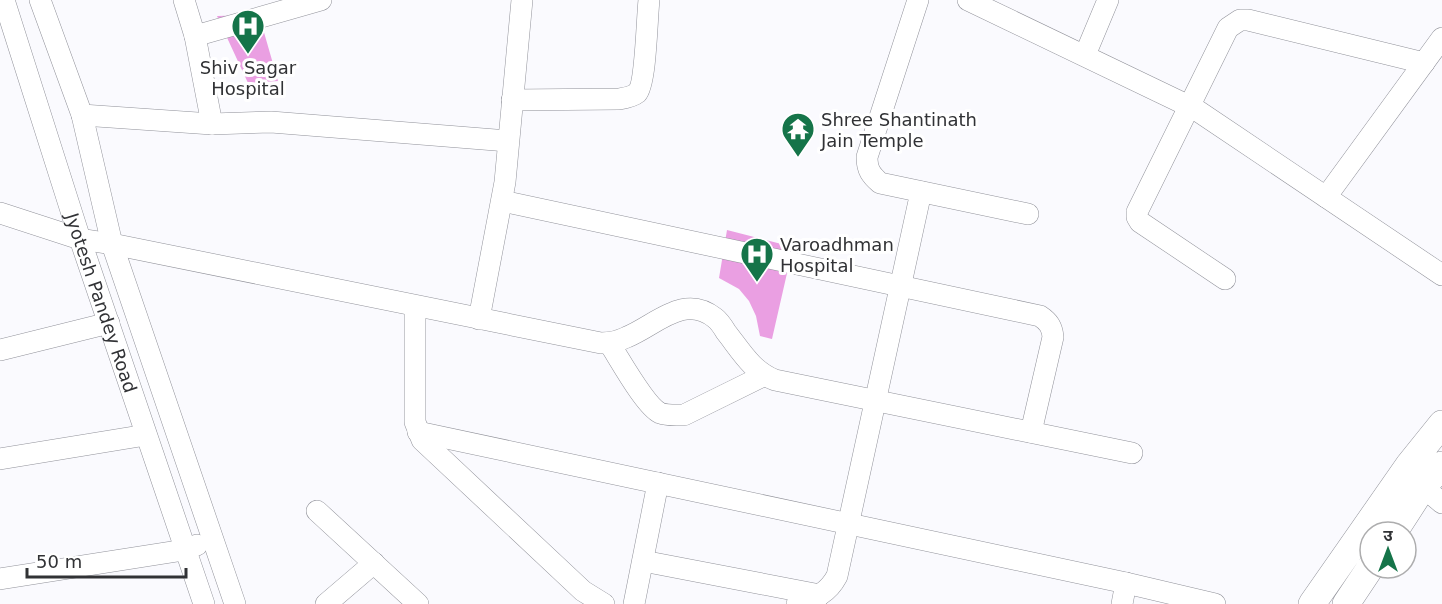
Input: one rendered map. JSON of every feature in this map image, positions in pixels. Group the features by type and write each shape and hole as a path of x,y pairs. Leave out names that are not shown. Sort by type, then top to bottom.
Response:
{"main road":[{"path":"1312,604 1409,465 1442,424"},
{"path":"1406,520 1432,495 1442,465"},
{"path":"1346,604 1362,580"}],"street":[{"name":"Jyotesh Pandey Road","path":"4,0 80,239 204,604"},
{"name":"Jyotesh Pandey Road","path":"40,0 82,115 112,244 235,604"},
{"path":"184,0 195,36 212,124"},
{"path":"195,36 321,0"},
{"path":"479,319 502,201 522,0"},
{"path":"512,100 619,99 638,92 643,79 649,0"},
{"path":"918,0 867,158 867,166 871,175 880,183 1028,214"},
{"path":"968,0 1191,107 1442,275"},
{"path":"1085,55 1108,0"},
{"path":"1225,279 1140,222 1137,212 1191,107 1228,28 1240,20 1248,20 1424,63"},
{"path":"1326,197 1442,38"},
{"path":"82,115 212,124 271,122 508,141"},
{"path":"797,604 816,598 832,584 837,576 921,192"},
{"path":"502,201 1040,316 1048,321 1053,329 1053,337 1031,432"},
{"path":"0,213 80,239 601,343 609,343 629,336 671,312 686,307 703,310 716,319 753,368 774,380 1132,453"},
{"path":"415,306 415,422 422,440 583,591 604,604"},
{"path":"0,350 109,323"},
{"path":"609,343 648,404 658,413 670,416 684,415 764,375"},
{"path":"418,432 1215,604"},
{"path":"0,459 146,435"},
{"path":"634,604 658,483"},
{"path":"317,511 418,604"},
{"path":"0,579 184,550 213,540"},
{"path":"642,561 820,595"},
{"path":"326,604 374,563"},
{"path":"1122,604 1126,583"}],"building":[{"path":"259,15 278,81 248,83 217,16"},
{"path":"727,230 793,247 772,339 760,336 756,316 749,301 739,289 719,278"}],"place":[{"name":"Shiv Sagar Hospital","path":"248,55"},
{"name":"Shree Shantinath Jain Temple","path":"798,158"},
{"name":"Varoadhman Hospital","path":"757,283"}]}
